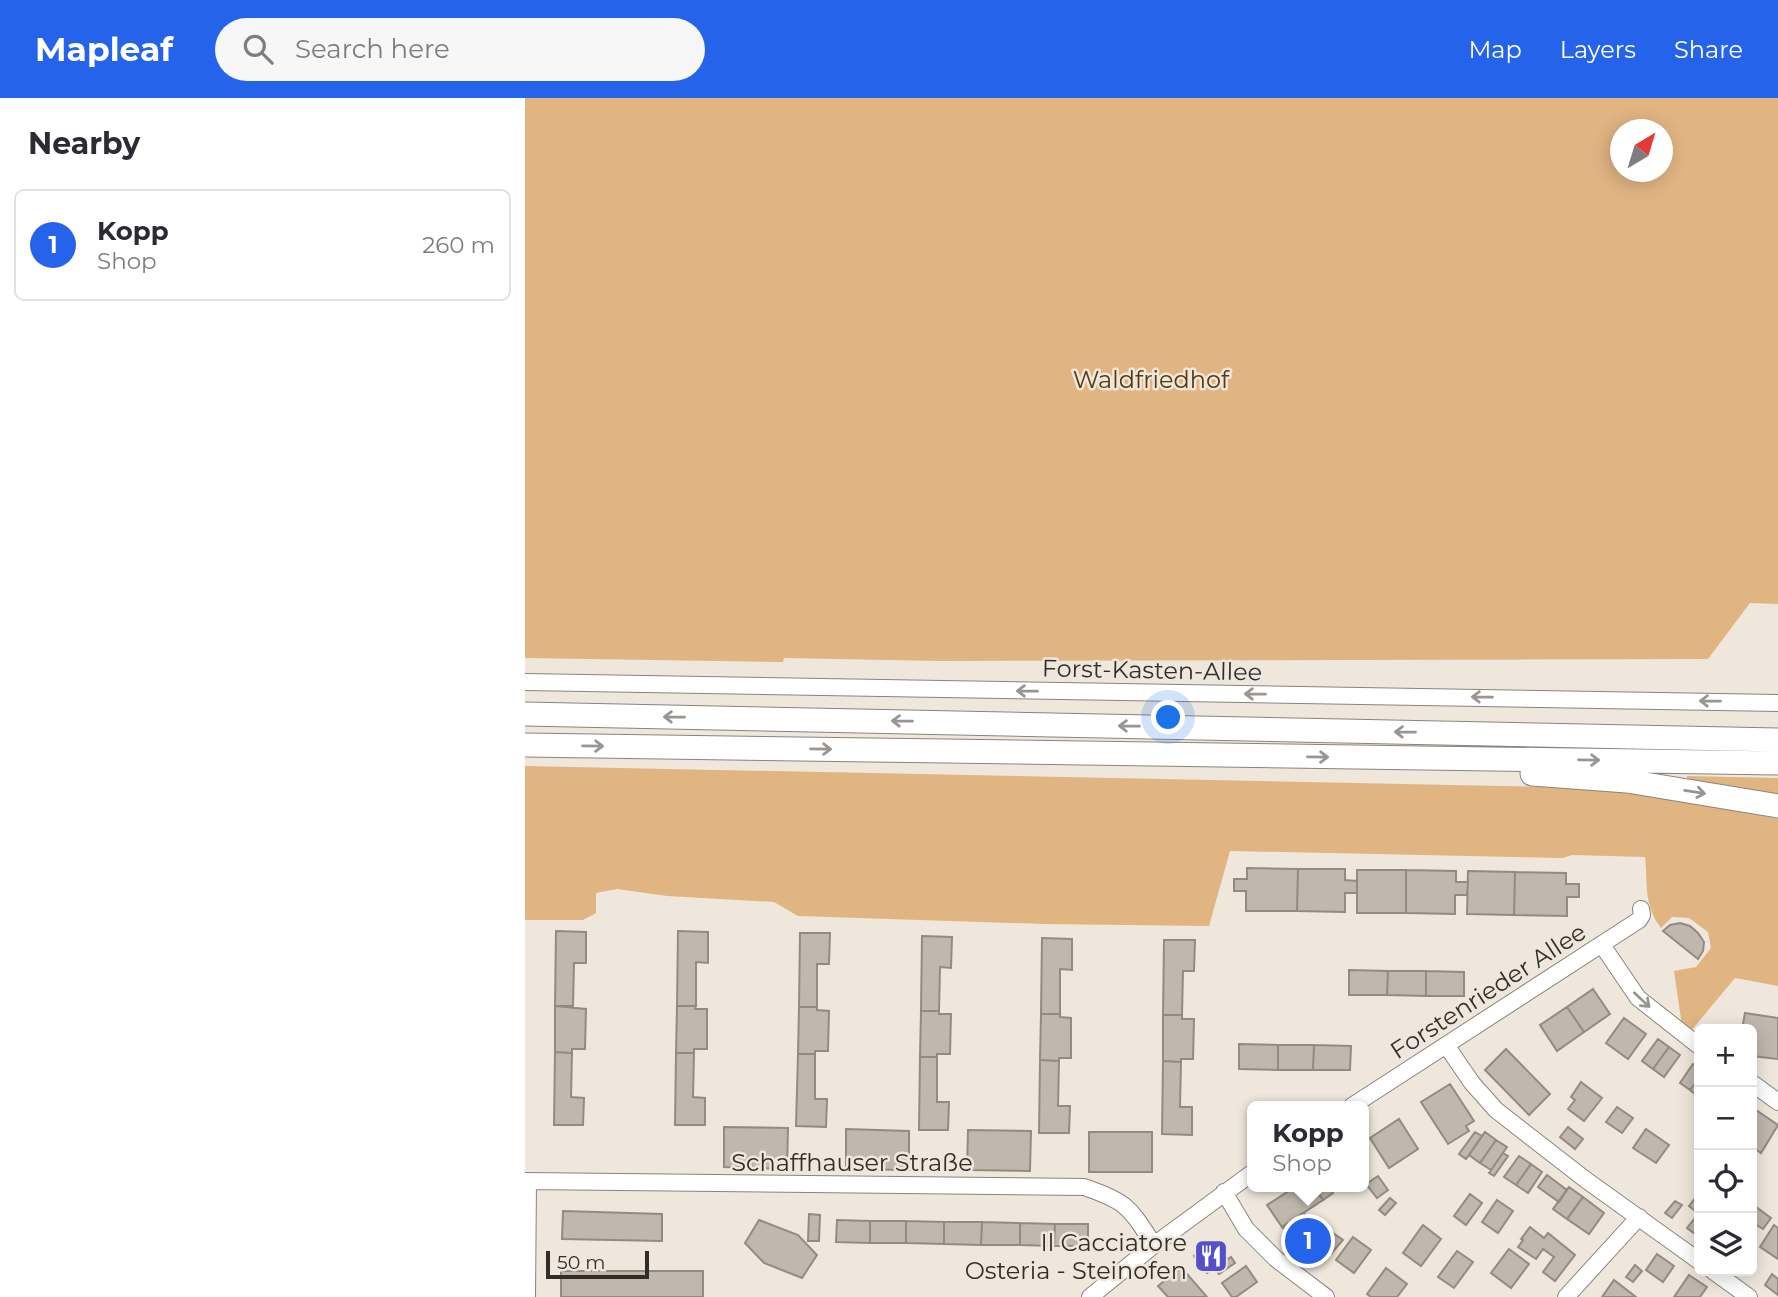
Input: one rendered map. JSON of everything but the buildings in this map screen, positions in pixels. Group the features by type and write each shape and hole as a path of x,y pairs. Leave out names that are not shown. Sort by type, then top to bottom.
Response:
{"highway":[{"path":"525,715 1772,739"},
{"path":"525,745 1778,762"},
{"path":"1447,759 1491,771 1627,781 1778,806"}],"street":[{"name":"Forst-Kasten-Allee","path":"525,682 1778,703"},
{"name":"Forstenrieder Allee","path":"1360,1101 1639,920 1641,909"},
{"path":"1602,945 1637,998 1694,1042"},
{"path":"1446,1045 1472,1083 1496,1110 1527,1136 1694,1257"},
{"path":"1757,1087 1778,1102"},
{"path":"1090,1297 1154,1245 1247,1176"},
{"path":"526,1181 527,1297"},
{"name":"Schaffhauser Straße","path":"526,1181 1084,1187 1114,1197 1126,1205 1154,1245"},
{"path":"1224,1192 1246,1229 1276,1259 1326,1297"},
{"path":"1566,1297 1639,1217"},
{"path":"1720,1276 1749,1297"}],"green space":[{"name":"Waldfriedhof","path":"525,98 1778,98 1778,604 1750,603 1708,659 940,661 784,658 783,662 525,658"},
{"path":"525,766 1552,787 1694,802 1778,819 1778,986 1735,978 1690,1032 1682,1026 1674,971 1696,967 1711,948 1708,932 1689,918 1672,917 1661,928 1651,911 1645,857 1572,855 1563,858 1230,851 1209,926 798,916 774,902 667,896 617,889 596,893 596,913 583,920 525,920"},
{"path":"1687,776 1778,778 1778,796 1687,781"}],"place":[{"name":"Kopp","path":"1308,1241"},
{"name":"Il Cacciatore Osteria - Steinofen","path":"1211,1256"}]}
